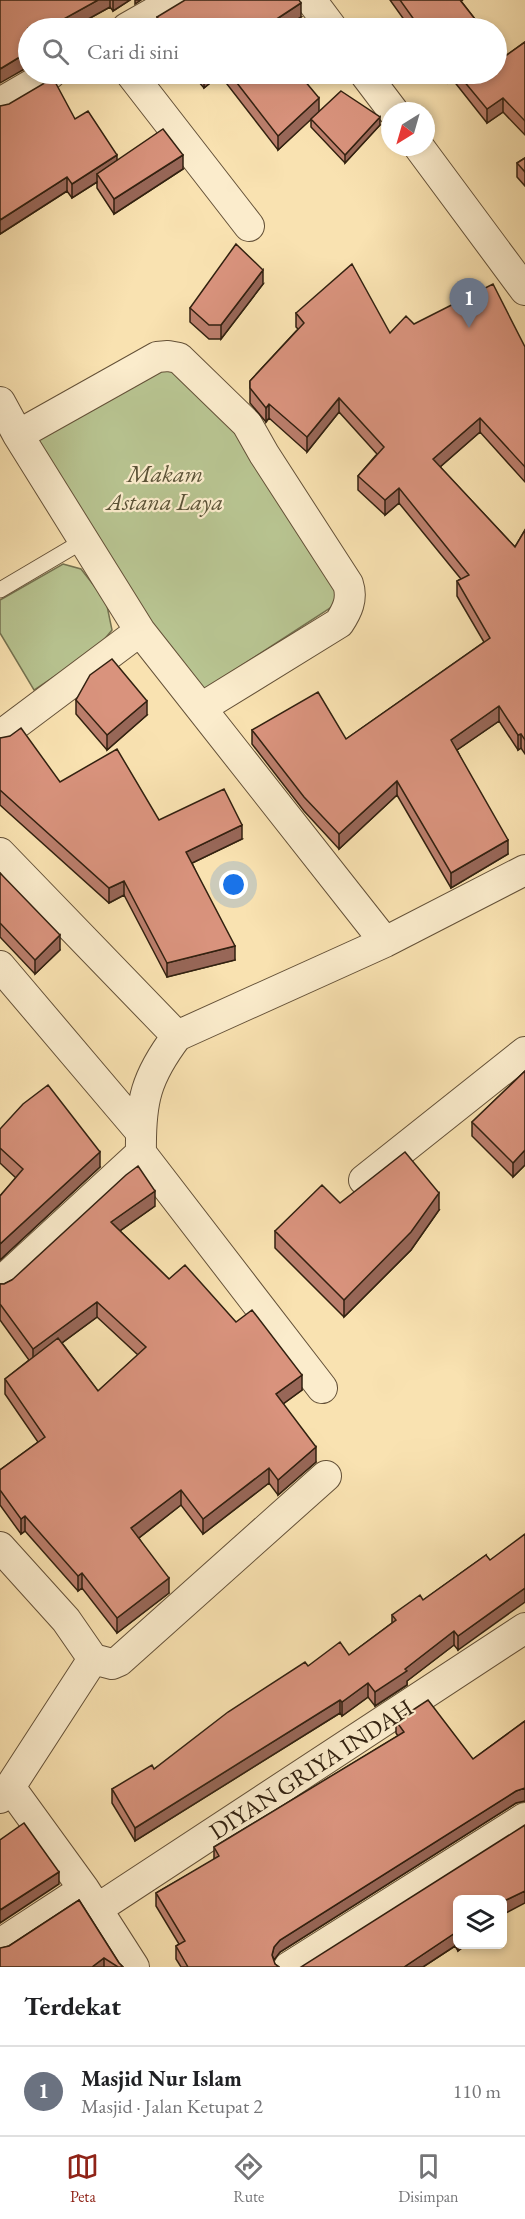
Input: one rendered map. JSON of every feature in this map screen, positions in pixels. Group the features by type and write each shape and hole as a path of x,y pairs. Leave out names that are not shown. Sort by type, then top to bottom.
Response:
{"street":[{"path":"144,18 176,0"},
{"path":"311,0 324,18"},
{"path":"0,103 33,84"},
{"path":"139,84 249,226"},
{"path":"373,84 386,102"},
{"path":"426,156 525,290"},
{"path":"18,435 156,357 168,356 179,358 247,424 348,584 349,606 339,623 201,708"},
{"path":"0,402 18,435 140,631 385,942"},
{"path":"0,736 140,631"},
{"path":"0,853 177,1036"},
{"path":"0,1283 141,1142 143,1100 150,1078 162,1055 177,1036 385,942 525,870"},
{"path":"0,966 141,1142 322,1388"},
{"path":"364,1179 525,1052"},
{"path":"0,1547 66,1620 93,1659 112,1664 119,1661 326,1476"},
{"name":"DIYAN GRIYA INDAH","path":"0,1944 90,1899 525,1628"},
{"path":"93,1659 5,1793 90,1899 134,1967"},
{"path":"290,1967 525,1818"}],"lane":[{"path":"0,590 83,541"}],"green space":[{"name":"Makam Astana Laya","path":"156,366 178,368 235,428 335,585 338,603 207,688 195,690 35,452 45,422"},
{"name":"Makam Astana Laya","path":"63,564 81,569 106,601 112,630 98,647 34,690 0,633 0,600"}],"building":[{"path":"0,0 98,0 65,18 18,18 18,58 0,69"},
{"path":"185,0 299,0 301,3 278,18 157,17"},
{"path":"400,0 460,0 474,18 413,18"},
{"path":"525,42 525,121 503,98 487,109 466,84 507,84 507,55"},
{"path":"43,84 56,84 75,119 88,111 117,155 72,184 67,177 0,220 0,106 9,104"},
{"path":"238,84 307,84 319,98 278,136"},
{"path":"341,91 380,117 345,155 311,119"},
{"path":"163,129 183,155 114,199 97,174"},
{"path":"525,158 525,172 517,163"},
{"path":"236,244 263,270 221,325 209,325 190,308"},
{"path":"352,264 390,333 406,316 414,324 493,284 525,347 525,467 480,418 433,459 515,547 525,530 525,740 521,734 518,735 499,706 451,740 508,840 451,873 397,781 339,834 304,797 252,730 318,692 346,739 490,638 457,581 469,575 399,488 385,500 358,476 384,447 339,398 307,437 269,404 266,408 250,388 250,381 304,323 296,313"},
{"path":"112,659 147,701 107,735 76,700 90,675"},
{"path":"21,728 60,782 117,749 159,820 224,789 242,825 186,852 235,946 167,963 124,881 109,888 0,790 0,738 10,736"},
{"path":"0,873 60,935 35,960 0,923"},
{"path":"525,1071 525,1150 513,1163 472,1122"},
{"path":"48,1085 100,1152 0,1244 0,1196 23,1169 0,1148 0,1129 23,1104"},
{"path":"405,1152 439,1193 411,1232 344,1300 275,1231 322,1185 340,1203"},
{"path":"138,1166 155,1191 111,1222 169,1279 185,1265 236,1322 252,1310 302,1375 276,1394 316,1447 278,1480 269,1468 203,1519 181,1490 131,1528 169,1578 117,1618 82,1573 78,1576 25,1516 21,1519 0,1490 0,1470 45,1437 5,1379 58,1338 98,1391 146,1347 97,1302 33,1349 0,1304 0,1284 12,1280"},
{"path":"525,1534 525,1588 458,1636 454,1631 405,1669 407,1671 375,1692 368,1683 342,1702 340,1700 135,1828 112,1789 152,1765 154,1769 228,1712 305,1662 308,1666 340,1642 349,1655 396,1620 392,1615 420,1595 423,1600 486,1555 490,1560"},
{"path":"428,1700 473,1759 525,1721 525,1788 516,1791 280,1940 274,1947 272,1955 275,1964 279,1967 188,1967 176,1946 185,1941 156,1893 219,1856 214,1847 404,1732 396,1721"},
{"path":"24,1823 59,1872 0,1910 0,1840"},
{"path":"525,1825 525,1891 507,1900 507,1895 453,1895 453,1934 404,1967 301,1967"},
{"path":"79,1900 123,1967 118,1967 104,1958 92,1967 0,1967 0,1948 9,1946"}],"place":[{"name":"Masjid Nur Islam","path":"469,328"}]}
